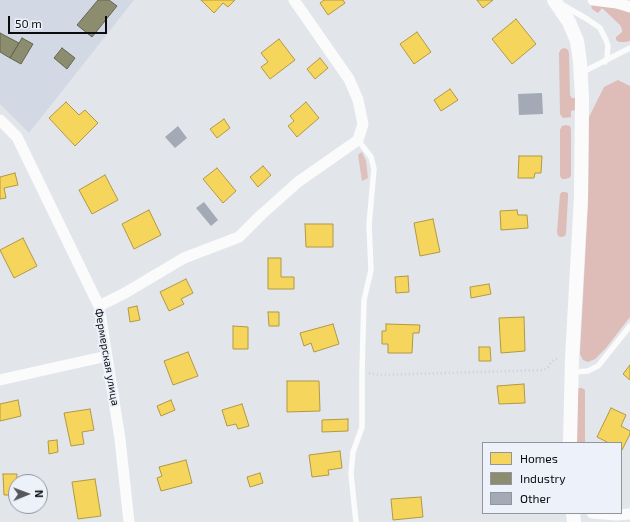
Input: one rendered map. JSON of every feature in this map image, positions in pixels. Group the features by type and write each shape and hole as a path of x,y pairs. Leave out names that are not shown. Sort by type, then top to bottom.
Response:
{"street":[{"path":"99,306 125,293 184,258 240,237 298,182 358,140 363,124 358,100 349,79 294,0"},
{"path":"554,0 574,32 579,51 582,97 581,196 572,366 570,442"},
{"path":"593,0 630,6"},
{"name":"Фермерская улица","path":"0,120 17,137 99,306 120,439 129,522"},
{"path":"0,380 107,356"},
{"path":"604,514 630,514"}],"lane":[{"path":"554,0 600,28 608,46 607,58 605,62"},
{"path":"581,73 630,48"},
{"path":"356,522 351,474 354,452 362,427 364,300 371,270 369,225 374,169 370,156 358,140"},
{"path":"572,366 588,371 598,366 630,326"}],"path":[{"path":"362,371 379,375 544,370 556,359 572,366"}],"shaded area":[{"path":"0,0 134,0 29,133 0,104"},
{"path":"591,4 630,11 630,41 619,42 616,40 616,37 622,32 620,25 602,8 598,13 592,9"},
{"path":"565,48 569,53 570,95 572,98 576,98 576,110 571,111 571,117 563,118 560,114 559,53 561,49"},
{"path":"618,80 630,86 630,317 606,348 595,359 588,362 583,360 580,354 588,204 589,117 604,87"},
{"path":"562,126 570,126 571,130 571,176 569,178 562,179 560,176 560,130"},
{"path":"362,152 366,161 368,178 362,181 358,155"},
{"path":"562,192 568,193 568,197 566,233 565,236 561,237 558,236 557,232 560,194"},
{"path":"578,388 582,388 585,390 585,442 574,442"}],"building: Homes":[{"path":"201,0 235,0 228,7 223,3 214,13"},
{"path":"324,0 343,0 345,3 328,15 320,3"},
{"path":"477,0 493,0 483,8"},
{"path":"516,19 536,44 512,64 492,39"},
{"path":"417,32 431,52 414,64 400,44"},
{"path":"279,39 295,60 270,79 261,67 268,62 261,53"},
{"path":"320,58 328,68 315,79 307,69"},
{"path":"450,89 458,100 441,111 434,100"},
{"path":"66,102 79,115 85,110 98,123 75,146 49,118"},
{"path":"306,102 319,118 297,137 288,126 294,121 290,116"},
{"path":"224,119 230,128 217,138 210,129"},
{"path":"519,156 542,156 541,173 535,173 534,178 518,178"},
{"path":"263,166 271,175 258,187 250,177"},
{"path":"217,168 236,191 223,203 203,179"},
{"path":"15,173 18,185 4,188 6,198 0,199 0,177"},
{"path":"105,175 118,200 92,214 79,190"},
{"path":"149,210 161,235 134,249 122,224"},
{"path":"517,210 518,215 527,215 528,228 501,230 500,211"},
{"path":"433,219 440,252 420,256 414,223"},
{"path":"305,224 333,224 333,247 306,247"},
{"path":"23,238 37,266 14,278 0,250"},
{"path":"268,258 281,258 281,277 294,277 294,289 268,289"},
{"path":"408,276 409,292 396,293 395,277"},
{"path":"186,279 193,293 181,299 184,304 169,311 160,292"},
{"path":"489,284 491,294 471,298 470,287"},
{"path":"137,306 140,320 130,322 128,308"},
{"path":"268,312 279,312 279,326 269,326"},
{"path":"524,317 525,351 501,353 499,318"},
{"path":"333,324 339,344 314,352 311,343 304,346 300,333"},
{"path":"386,324 420,325 419,333 413,333 412,353 388,353 388,344 382,344 382,331 386,331"},
{"path":"233,326 248,327 248,349 233,349"},
{"path":"479,347 490,347 491,361 479,361"},
{"path":"188,352 198,376 173,385 164,361"},
{"path":"630,365 630,380 623,374"},
{"path":"287,381 319,381 320,411 287,412"},
{"path":"524,384 525,403 499,404 497,386"},
{"path":"18,400 21,416 0,421 0,404"},
{"path":"171,400 175,410 161,416 157,406"},
{"path":"242,404 249,426 238,429 236,424 227,426 222,410"},
{"path":"611,408 626,415 621,426 630,431 630,434 622,450 622,442 607,442 597,437"},
{"path":"90,409 94,430 82,432 84,444 71,446 64,413"},
{"path":"348,419 348,431 322,432 322,420"},
{"path":"57,440 58,452 49,454 48,441"},
{"path":"340,451 342,468 328,470 329,475 312,477 309,455"},
{"path":"186,460 192,483 161,491 157,478 162,476 159,467"},
{"path":"260,473 263,483 250,487 247,477"},
{"path":"3,474 8,474 8,495 4,495"},
{"path":"95,479 101,516 78,519 72,482"},
{"path":"421,497 423,517 393,520 391,499"}],"building: Industry":[{"path":"98,0 109,0 117,6 92,37 77,25"},
{"path":"0,33 19,43 10,58 0,52"},
{"path":"22,38 33,44 21,64 10,58"},
{"path":"62,48 75,58 67,69 54,58"}],"building: Other":[{"path":"542,93 543,114 519,115 518,94"},
{"path":"178,126 187,138 175,148 165,137"},
{"path":"204,202 218,220 211,226 196,208"}]}
